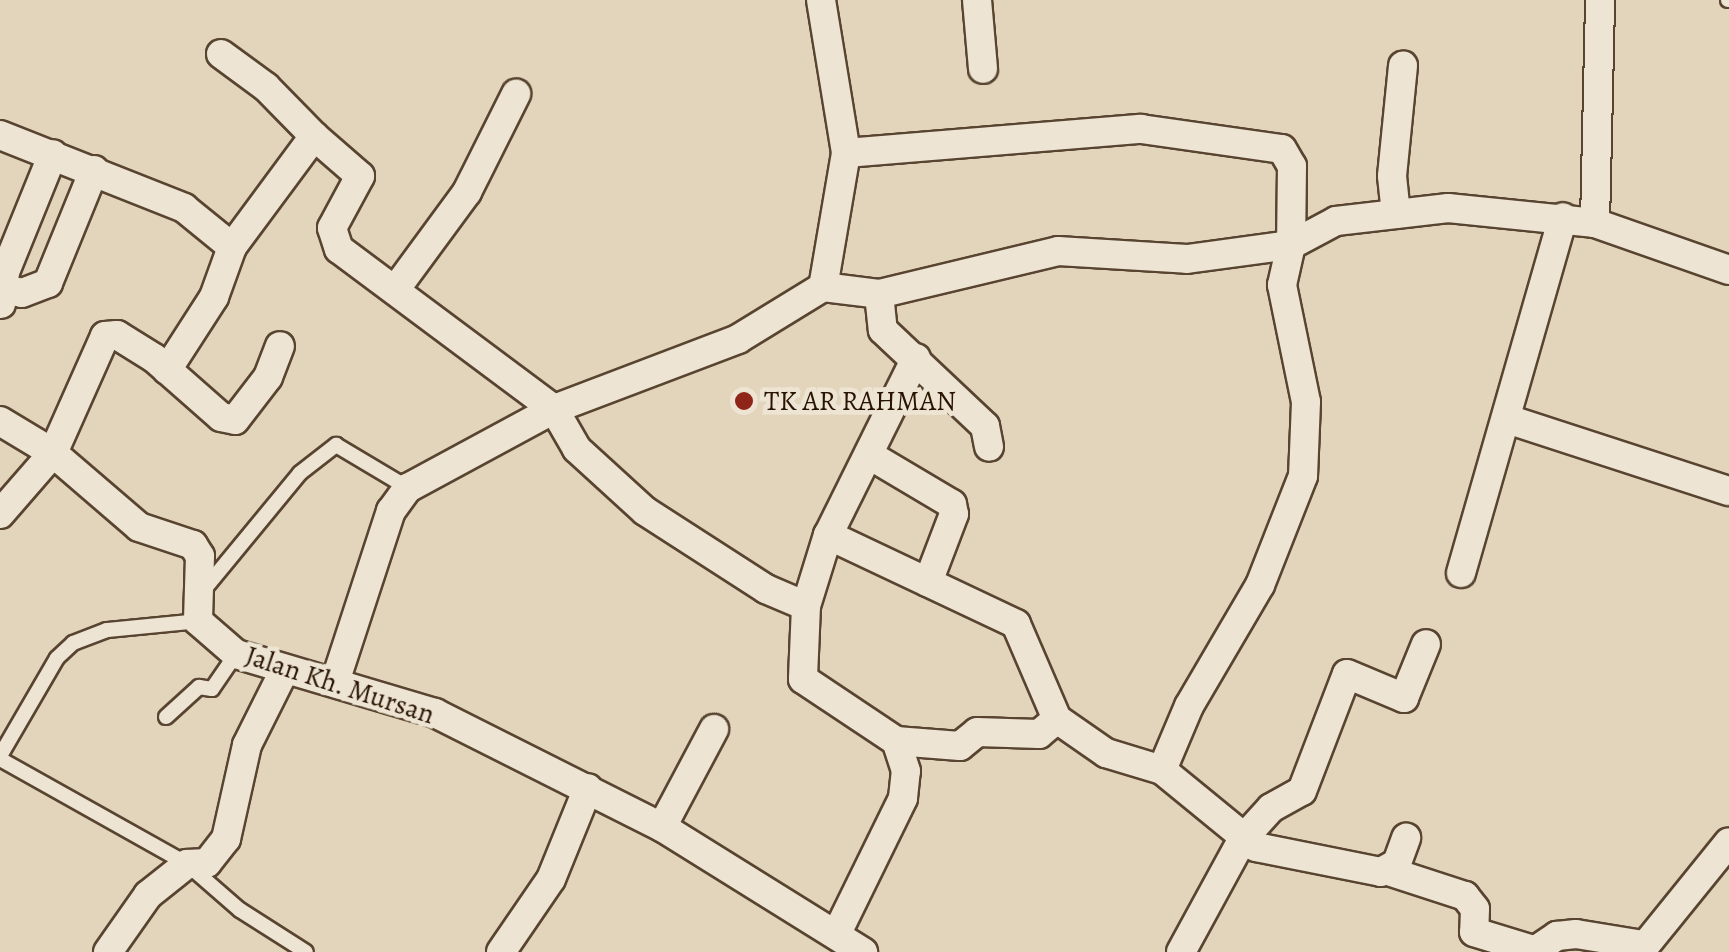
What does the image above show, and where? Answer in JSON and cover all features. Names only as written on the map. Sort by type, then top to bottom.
[{"type":"street","points":[[822,0],[846,153],[823,286]]},
{"type":"street","points":[[977,0],[983,69]]},
{"type":"street","points":[[1595,222],[1600,0]]},
{"type":"street","points":[[221,54],[266,87],[360,176],[332,238],[554,409],[577,450],[644,511],[766,589],[806,606]]},
{"type":"street","points":[[1396,214],[1392,176],[1402,66]]},
{"type":"street","points":[[395,290],[467,192],[516,94]]},
{"type":"street","points":[[846,153],[1140,129],[1264,143],[1282,149],[1292,166],[1291,245],[1282,285],[1306,402],[1304,476],[1260,585],[1189,706],[1162,770]]},
{"type":"street","points":[[0,135],[184,208],[232,247]]},
{"type":"street","points":[[167,370],[214,297],[232,247],[314,136]]},
{"type":"street","points":[[53,154],[5,272],[3,297],[48,283],[94,170]]},
{"type":"street","points":[[336,679],[392,511],[408,488],[554,409],[738,339],[823,286],[879,294],[1058,251],[1188,260],[1291,245],[1336,221],[1448,208],[1595,222],[1729,270]]},
{"type":"street","points":[[1461,572],[1563,217]]},
{"type":"street","points":[[879,294],[882,330],[985,426],[989,447]]},
{"type":"street","points":[[0,514],[53,453],[105,336],[117,335],[167,370],[220,417],[235,420],[268,377],[280,346]]},
{"type":"street","points":[[916,358],[871,456],[828,535],[806,606],[803,678],[896,741],[960,746],[977,732],[1039,734],[1057,719]]},
{"type":"street","points":[[1507,418],[1729,491]]},
{"type":"street","points":[[0,421],[53,453],[138,527],[193,545],[201,568],[196,611]]},
{"type":"street","points":[[871,456],[952,504],[954,514],[928,582]]},
{"type":"street","points":[[828,535],[1016,624],[1057,719],[1106,753],[1162,770],[1242,840],[1356,870],[1385,870],[1466,896],[1475,909],[1474,932],[1534,952],[1557,936],[1576,934],[1641,948],[1729,842]]},
{"type":"street","name":"Jalan Kh. Mursan","points":[[196,611],[236,654],[284,670],[336,679],[434,713],[588,788],[662,827],[863,952]]},
{"type":"street","points":[[1181,952],[1242,840],[1272,808],[1302,792],[1348,674],[1404,698],[1426,644]]},
{"type":"street","points":[[108,952],[148,895],[188,864],[207,863],[226,839],[248,745],[284,670]]},
{"type":"street","points":[[662,827],[714,729]]},
{"type":"street","points":[[836,933],[903,798],[906,771],[896,741]]},
{"type":"street","points":[[501,952],[551,879],[588,788]]},
{"type":"street","points":[[1385,870],[1398,864],[1406,838]]},
{"type":"lane","points":[[306,952],[240,910],[188,864],[0,757],[57,658],[73,642],[107,630],[196,611],[300,473],[336,444],[408,488]]},
{"type":"lane","points":[[166,716],[198,688],[212,689],[236,654]]},
{"type":"place","name":"TK AR RAHMAN","points":[[744,401]]}]
